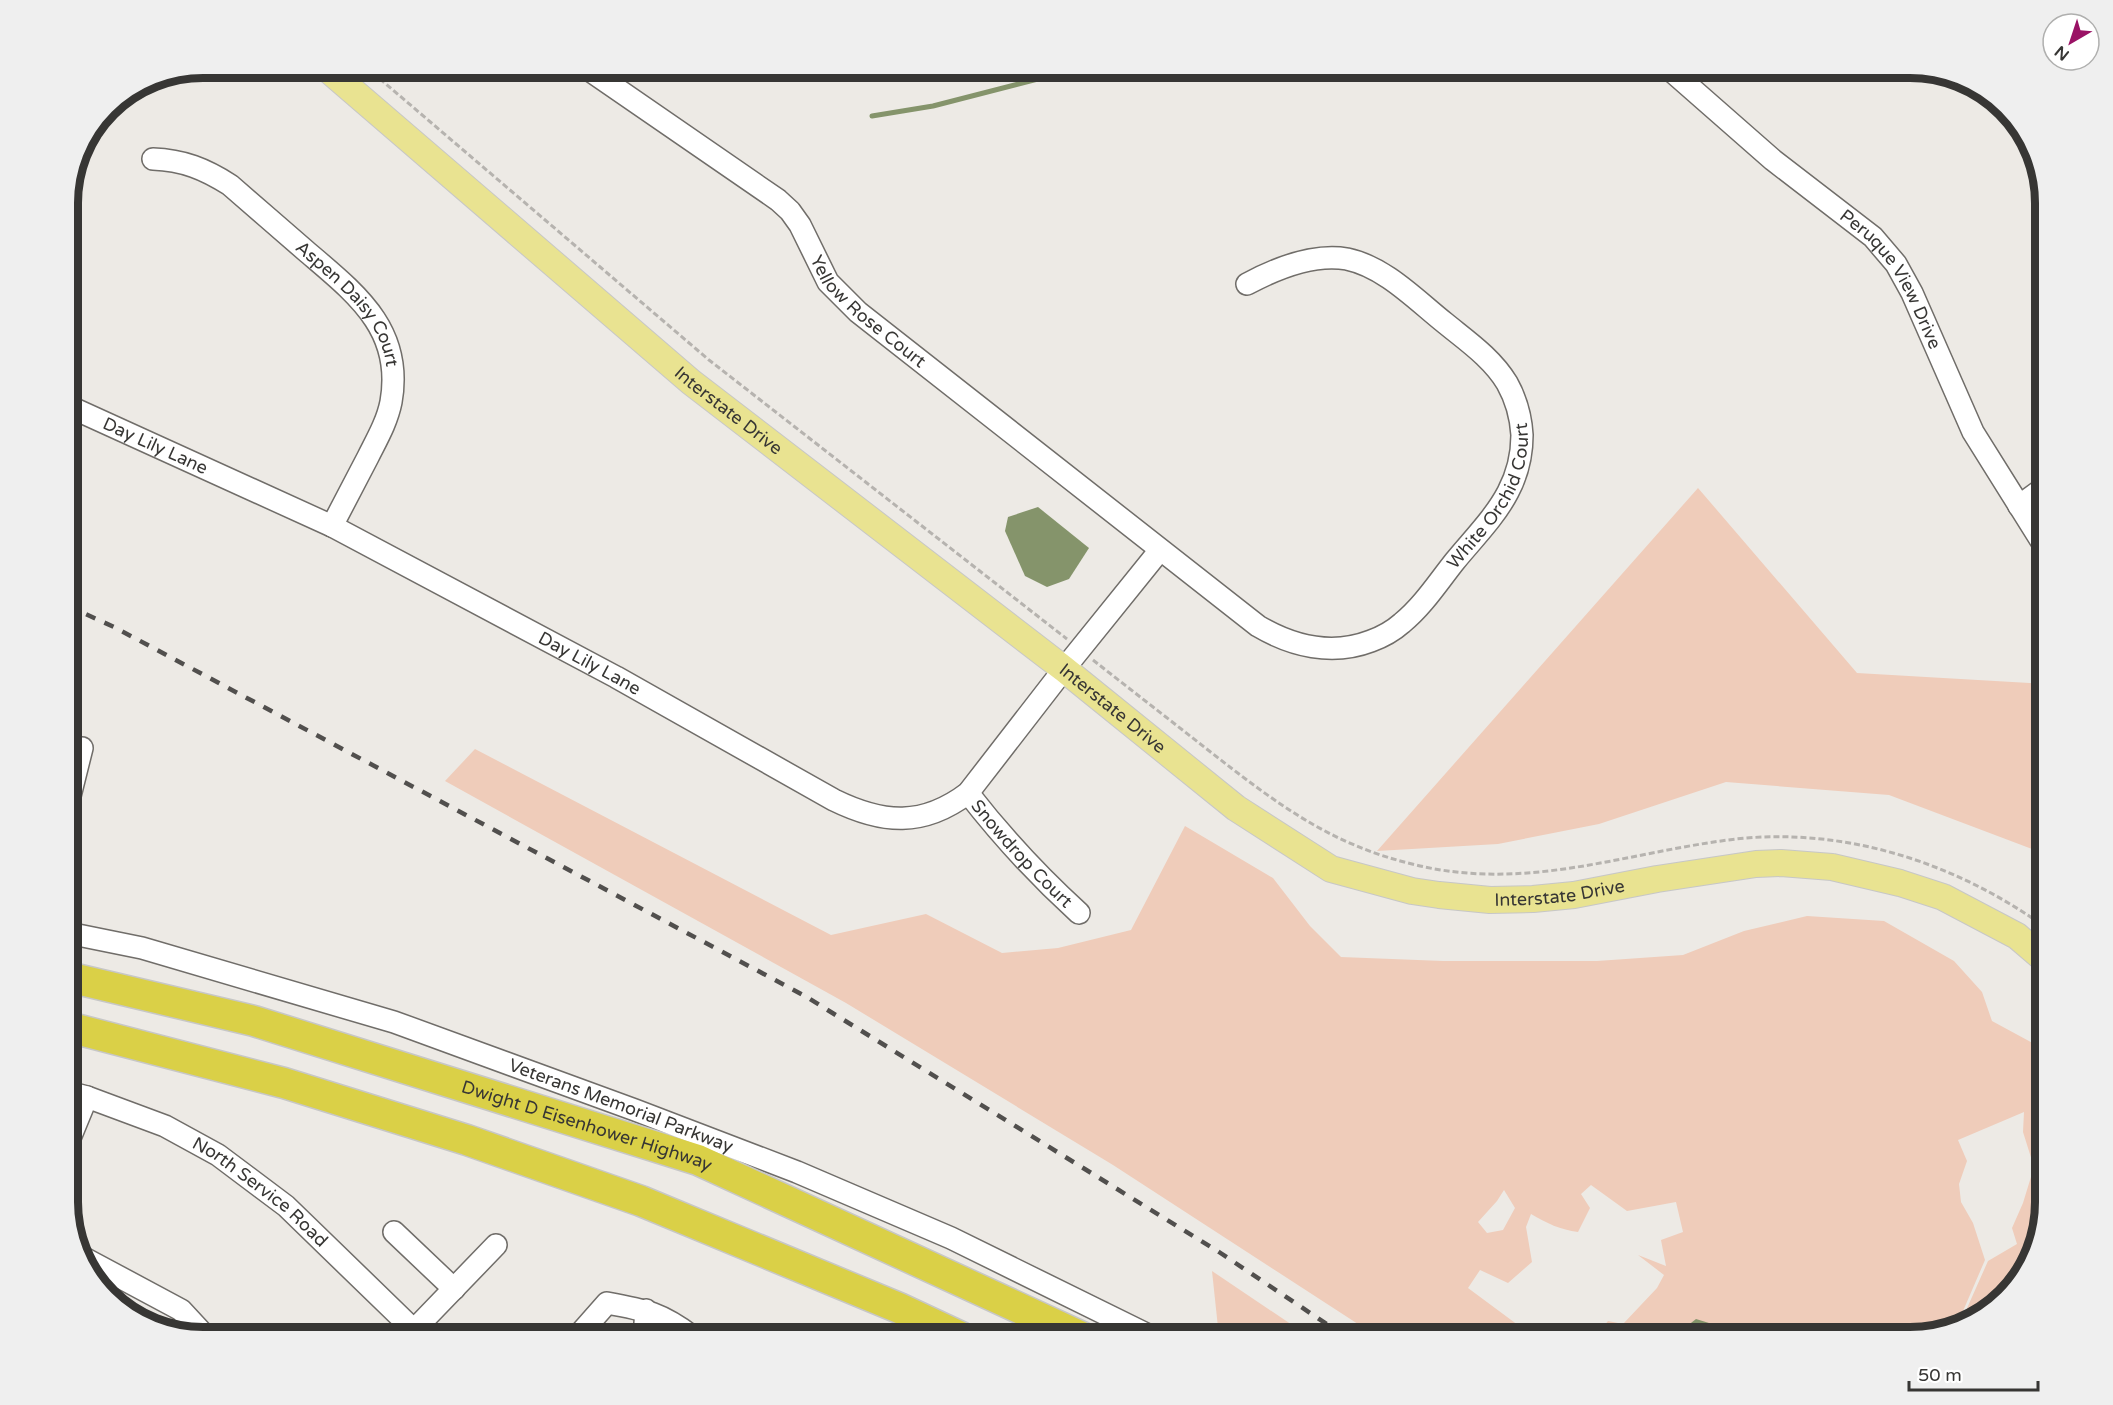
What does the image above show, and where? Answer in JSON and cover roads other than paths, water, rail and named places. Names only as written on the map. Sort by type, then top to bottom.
[{"type":"highway","name":"Dwight D Eisenhower Highway","points":[[78,979],[254,1021],[698,1160],[1058,1327]]},
{"type":"highway","points":[[78,1030],[284,1083],[478,1143],[641,1201],[899,1308],[938,1327]]},
{"type":"main road","name":"Interstate Drive","points":[[337,78],[691,382],[1072,659],[1236,808],[1331,870],[1412,891],[1448,897],[1490,900],[1574,895],[1657,879],[1756,864],[1815,865],[1868,874],[1943,897],[2017,936],[2035,951]]},
{"type":"street","name":"Yellow Rose Court","points":[[600,78],[778,200],[800,225],[828,282],[840,296],[1160,550]]},
{"type":"street","name":"Peruque View Drive","points":[[1679,78],[1773,160],[1873,237],[1896,264],[1912,293],[1973,432],[2035,530]]},
{"type":"street","name":"Aspen Daisy Court","points":[[153,159],[170,159],[190,163],[212,173],[230,185],[345,284],[364,303],[377,321],[392,363],[391,402],[385,424],[332,526]]},
{"type":"street","name":"White Orchid Court","points":[[1160,550],[1258,626],[1277,638],[1316,647],[1353,646],[1389,633],[1410,615],[1493,514],[1507,494],[1515,477],[1520,459],[1522,436],[1519,416],[1507,383],[1483,354],[1385,276],[1365,265],[1347,259],[1329,258],[1296,264],[1261,276],[1247,284]]},
{"type":"street","name":"Day Lily Lane","points":[[78,411],[332,526],[616,677],[858,812],[883,818],[909,819],[932,813],[951,805],[968,793],[1160,550]]},
{"type":"street","points":[[2019,506],[2035,495]]},
{"type":"street","points":[[78,764],[82,748]]},
{"type":"street","name":"Snowdrop Court","points":[[968,793],[1003,838],[1079,914]]},
{"type":"street","name":"Veterans Memorial Parkway","points":[[78,935],[142,948],[394,1022],[635,1110],[797,1172],[951,1238],[1130,1327]]},
{"type":"street","name":"North Service Road","points":[[78,1095],[165,1126],[218,1155],[286,1206],[411,1327]]},
{"type":"street","points":[[394,1232],[454,1289]]},
{"type":"street","points":[[424,1327],[454,1289],[496,1245]]},
{"type":"street","points":[[94,1264],[182,1310],[198,1327]]},
{"type":"street","points":[[587,1327],[608,1303],[646,1310],[679,1327]]},
{"type":"street","points":[[645,1327],[646,1310]]},
{"type":"waterway","points":[[872,116],[933,106],[1042,78]]},
{"type":"railway","points":[[78,611],[114,627],[805,996],[1219,1252],[1331,1327]]}]
